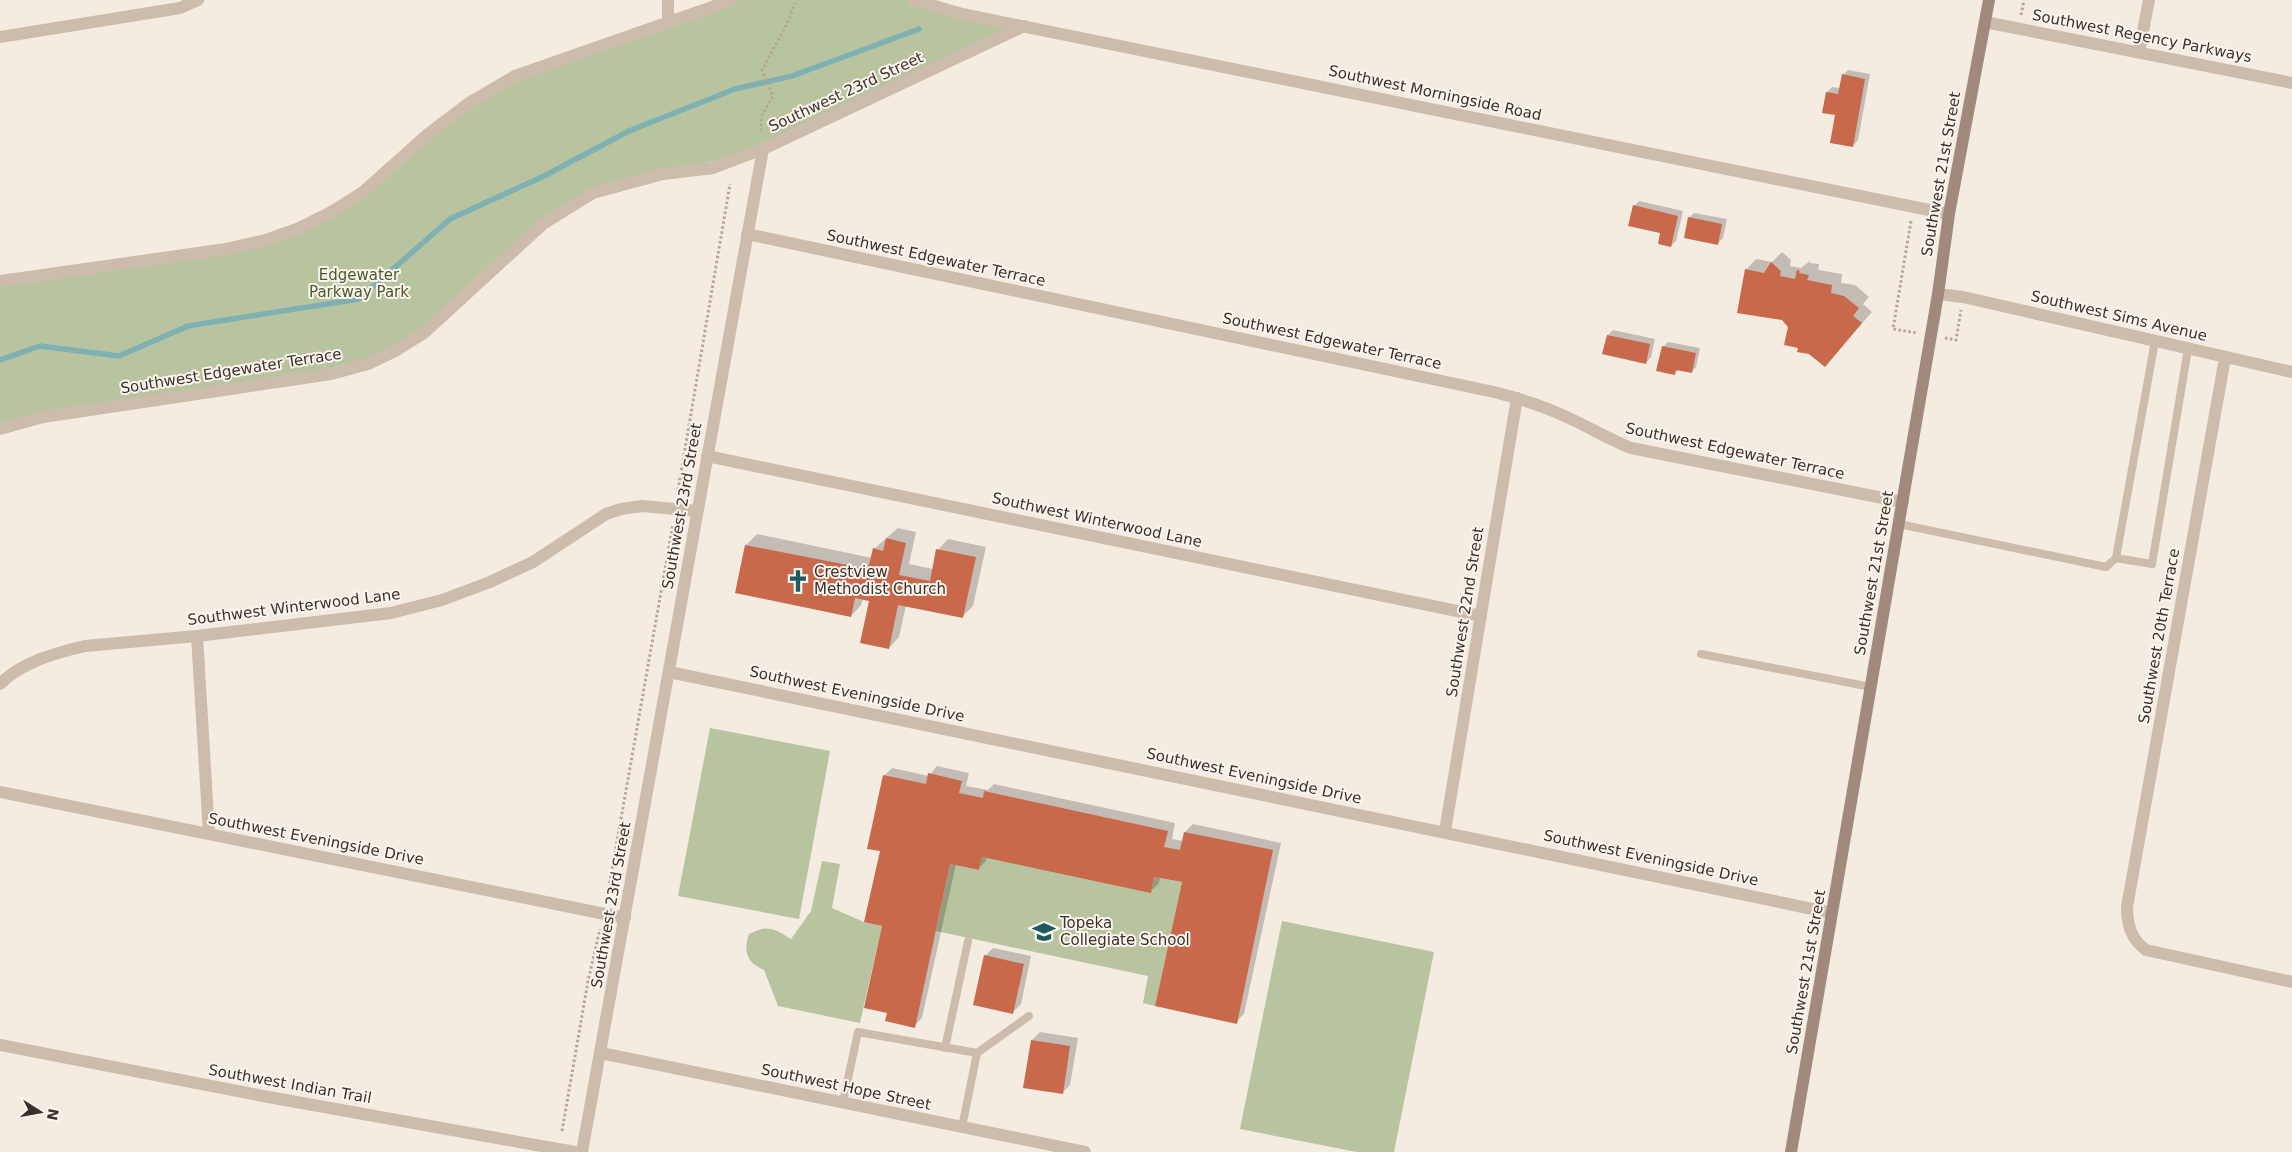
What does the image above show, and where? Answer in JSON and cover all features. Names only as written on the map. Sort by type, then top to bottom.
[{"type":"main road","name":"Southwest 21st Street","points":[[1791,1152],[1903,502],[1938,294],[1949,214],[1989,0]]},
{"type":"street","points":[[0,37],[180,8],[198,0]]},
{"type":"street","points":[[668,0],[668,22]]},
{"type":"street","points":[[0,281],[226,249],[266,240],[331,212],[363,192],[428,134],[470,103],[515,76],[732,0]]},
{"type":"street","name":"Southwest Morningside Road","points":[[914,0],[962,14],[1949,214]]},
{"type":"street","points":[[2139,52],[2149,0]]},
{"type":"street","name":"Southwest Regency Parkways","points":[[1985,22],[2292,83]]},
{"type":"street","name":"Southwest 23rd Street","points":[[582,1152],[763,149],[1024,26]]},
{"type":"street","name":"Southwest Edgewater Terrace","points":[[0,429],[42,417],[331,374],[368,364],[397,350],[424,332],[543,224],[593,193],[663,174],[712,168],[763,149]]},
{"type":"street","name":"Southwest Edgewater Terrace","points":[[747,234],[1517,398],[1536,404],[1630,448],[1903,502]]},
{"type":"street","name":"Southwest Sims Avenue","points":[[1938,294],[1964,297],[2292,372]]},
{"type":"street","name":"Southwest 20th Terrace","points":[[2225,358],[2127,907],[2127,920],[2130,933],[2139,945],[2146,950],[2292,982]]},
{"type":"street","name":"Southwest 22nd Street","points":[[1445,832],[1517,398]]},
{"type":"street","name":"Southwest Winterwood Lane","points":[[707,456],[1481,616]]},
{"type":"street","name":"Southwest Winterwood Lane","points":[[0,684],[29,664],[59,652],[85,646],[197,636],[346,619],[418,607],[490,582],[533,562],[606,514],[621,509],[642,506],[697,511]]},
{"type":"street","points":[[197,636],[209,834]]},
{"type":"street","name":"Southwest Eveningside Drive","points":[[669,672],[1832,913]]},
{"type":"street","name":"Southwest Eveningside Drive","points":[[0,792],[625,918]]},
{"type":"street","name":"Southwest Indian Trail","points":[[0,1045],[575,1152]]},
{"type":"street","name":"Southwest Hope Street","points":[[601,1053],[1085,1152]]},
{"type":"lane","points":[[1899,524],[2106,567],[2116,558],[2155,341]]},
{"type":"lane","points":[[2116,558],[2152,564],[2188,349]]},
{"type":"lane","points":[[1701,654],[1871,687]]},
{"type":"lane","points":[[945,1048],[968,941]]},
{"type":"lane","points":[[962,1127],[977,1053],[1028,1016]]},
{"type":"lane","points":[[843,1102],[858,1032],[977,1053]]},
{"type":"path","points":[[760,131],[761,117],[773,96],[762,70],[786,26],[795,3]]},
{"type":"path","points":[[678,490],[730,184]]},
{"type":"path","points":[[1893,328],[1914,207]]},
{"type":"path","points":[[1956,340],[1964,297]]},
{"type":"path","points":[[607,898],[674,519]]},
{"type":"path","points":[[562,1131],[588,982],[600,929]]},
{"type":"green space","name":"Edgewater Parkway Park","points":[[732,0],[914,0],[1024,26],[763,149],[663,174],[568,207],[438,320],[368,364],[0,429],[0,281],[226,249],[331,212],[428,134],[515,76]]},
{"type":"green space","points":[[710,728],[830,751],[799,919],[678,896]]},
{"type":"green space","points":[[982,857],[1151,892],[1154,877],[1182,882],[1155,1006],[1143,1003],[1148,976],[936,931],[950,864],[979,870]]},
{"type":"green space","points":[[822,861],[840,864],[832,908],[864,922],[882,926],[860,1023],[778,1006],[764,970],[754,964],[748,956],[746,946],[749,934],[761,929],[776,930],[791,939],[811,911]]},
{"type":"green space","points":[[1282,921],[1434,952],[1394,1152],[1357,1152],[1240,1129]]},
{"type":"building","points":[[1842,74],[1865,79],[1853,147],[1830,143],[1835,115],[1822,113],[1826,92],[1838,94]]},
{"type":"building","points":[[1633,205],[1678,216],[1671,247],[1658,244],[1660,233],[1628,226]]},
{"type":"building","points":[[1688,217],[1722,224],[1718,245],[1684,238]]},
{"type":"building","points":[[1771,262],[1781,271],[1780,276],[1795,279],[1797,270],[1800,271],[1799,273],[1809,275],[1807,280],[1832,285],[1831,293],[1844,296],[1859,308],[1853,316],[1862,323],[1825,367],[1809,354],[1797,352],[1798,348],[1784,345],[1788,327],[1782,320],[1737,313],[1745,269],[1764,273]]},
{"type":"building","points":[[1607,335],[1650,344],[1646,364],[1602,354]]},
{"type":"building","points":[[1662,346],[1696,353],[1692,373],[1676,370],[1675,375],[1656,371]]},
{"type":"building","points":[[886,538],[906,543],[899,575],[930,581],[936,549],[976,557],[963,618],[898,605],[889,649],[860,643],[869,601],[855,598],[851,617],[735,593],[745,545],[868,569],[873,548],[883,551]]},
{"type":"building","name":"Topeka Collegiate School","points":[[928,773],[962,781],[959,793],[983,798],[984,791],[1168,831],[1164,847],[1180,850],[1184,832],[1273,850],[1237,1024],[1155,1006],[1182,882],[1154,877],[1151,893],[982,857],[979,870],[950,864],[915,1028],[885,1021],[887,1013],[864,1008],[882,926],[864,922],[880,851],[867,849],[883,775],[926,784]]},
{"type":"building","points":[[984,955],[1024,964],[1013,1014],[973,1005]]},
{"type":"building","points":[[1031,1040],[1070,1046],[1063,1094],[1023,1088]]},
{"type":"waterway","points":[[0,360],[40,346],[119,356],[188,326],[359,299],[450,219],[542,177],[629,131],[735,89],[792,76],[919,29]]},
{"type":"place","name":"Crestview Methodist Church","points":[[798,581]]},
{"type":"place","name":"Topeka Collegiate School","points":[[1044,932]]}]
